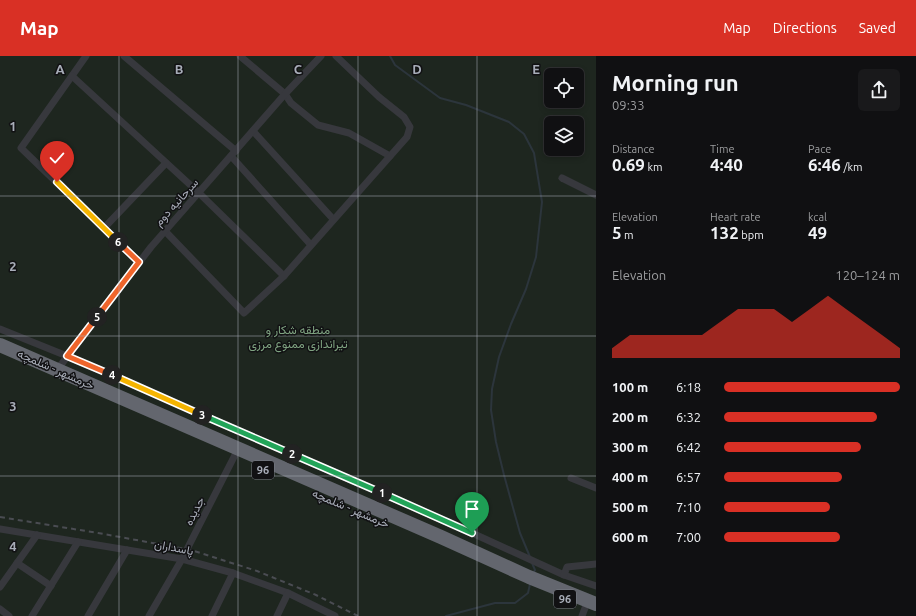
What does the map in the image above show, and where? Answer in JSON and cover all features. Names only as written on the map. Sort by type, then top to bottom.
[{"type":"highway","name":"خرمشهر - شلمچه","points":[[0,345],[235,453]]},
{"type":"highway","name":"خرمشهر - شلمچه","points":[[0,355],[235,453],[531,582],[590,610]]},
{"type":"street","points":[[86,56],[21,148],[139,262]]},
{"type":"street","points":[[124,56],[233,154],[310,244]]},
{"type":"street","points":[[240,56],[285,94],[291,103],[318,125],[349,133],[390,156]]},
{"type":"street","name":"سرحانیه دوم","points":[[57,370],[139,262],[165,231],[285,94],[321,56]]},
{"type":"street","points":[[165,231],[244,313],[284,276],[310,244],[390,156],[406,137],[410,127],[404,117],[336,56]]},
{"type":"street","points":[[72,76],[199,193],[284,276]]},
{"type":"street","points":[[253,131],[333,219]]},
{"type":"street","points":[[104,228],[166,163]]},
{"type":"street","points":[[562,178],[596,195]]},
{"type":"street","name":"96","points":[[0,329],[67,356],[472,533],[564,575],[596,586]]},
{"type":"street","name":"جدیده","points":[[149,616],[182,559],[235,453]]},
{"type":"street","points":[[571,478],[596,488]]},
{"type":"street","name":"پاسداران","points":[[0,529],[182,559],[233,573],[288,593],[336,616]]},
{"type":"street","points":[[0,587],[37,535]]},
{"type":"street","points":[[32,616],[78,542]]},
{"type":"street","points":[[88,616],[127,550]]},
{"type":"street","points":[[17,563],[51,586]]},
{"type":"street","points":[[564,575],[567,567],[596,564]]},
{"type":"street","points":[[212,616],[233,573]]},
{"type":"street","points":[[277,616],[288,593]]},
{"type":"street","points":[[0,609],[9,616]]},
{"type":"green space","name":"منطقه شکار و تیراندازی ممنوع مرزی","points":[[0,56],[596,56],[596,616],[0,616]]},
{"type":"waterway","points":[[390,56],[395,65],[440,98],[466,105],[509,122],[524,134],[534,153],[542,202],[536,257],[526,289],[499,357],[492,389],[491,410],[496,442],[504,475],[520,533],[530,557]]},
{"type":"waterway","points":[[532,563],[535,570],[533,574]]},
{"type":"waterway","points":[[446,616],[495,603],[515,603],[528,593],[530,584]]},
{"type":"railway","points":[[0,517],[191,550],[257,571],[316,595],[358,616]]},
{"type":"route","points":[[57,182],[139,262],[67,356],[472,533]]}]
